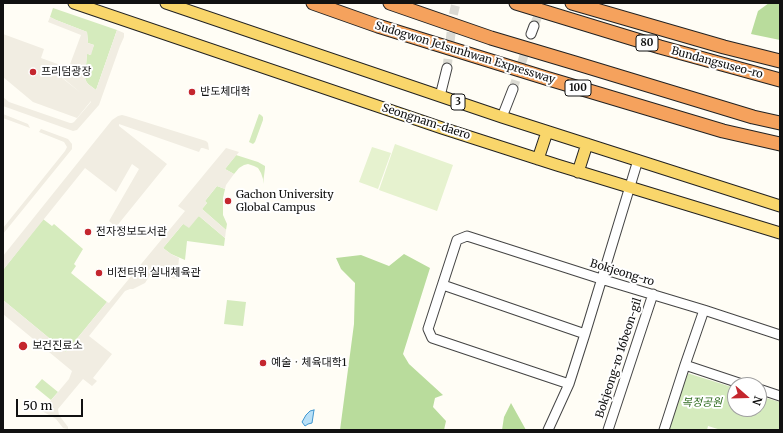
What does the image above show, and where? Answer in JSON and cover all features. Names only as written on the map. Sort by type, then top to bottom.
[{"type":"highway","name":"Sudogwon Je1sunhwan Expressway","points":[[313,3],[386,29],[549,80],[724,131],[780,144]]},
{"type":"highway","name":"Sudogwon Je1sunhwan Expressway","points":[[390,3],[491,38],[753,117],[780,123]]},
{"type":"highway","name":"Bundangsuseo-ro","points":[[516,3],[660,47],[780,80]]},
{"type":"highway","name":"Bundangsuseo-ro","points":[[572,3],[724,47],[780,61]]},
{"type":"main road","name":"Seongnam-daero","points":[[74,3],[538,159],[780,233]]},
{"type":"main road","name":"3","points":[[166,3],[547,132],[780,206]]},
{"type":"main road","points":[[538,159],[547,132]]},
{"type":"main road","points":[[578,172],[587,144]]},
{"type":"street","points":[[440,96],[447,68]]},
{"type":"street","points":[[502,117],[513,89]]},
{"type":"street","points":[[548,430],[569,384],[638,160]]},
{"type":"street","name":"Bokjeong-ro","points":[[443,286],[457,240],[467,236],[780,334]]},
{"type":"street","points":[[569,384],[432,338],[428,329],[443,286],[585,334]]},
{"type":"street","name":"Bokjeong-ro 16beon-gil","points":[[608,430],[653,294]]},
{"type":"street","points":[[664,430],[684,366],[704,310]]},
{"type":"street","points":[[684,366],[727,379]]},
{"type":"street","points":[[767,392],[780,396]]},
{"type":"green space","points":[[769,3],[780,3],[780,40],[751,34],[758,11]]},
{"type":"green space","points":[[53,8],[117,30],[96,90],[88,84],[85,78],[87,53],[90,55],[94,45],[88,43],[87,32],[50,17]]},
{"type":"green space","points":[[259,114],[263,117],[263,120],[253,144],[249,142]]},
{"type":"green space","points":[[395,144],[453,165],[437,211],[379,190]]},
{"type":"green space","points":[[372,147],[391,153],[378,189],[359,182]]},
{"type":"green space","points":[[236,155],[258,162],[265,166],[263,184],[261,173],[258,168],[254,166],[248,164],[244,165],[234,174],[225,169]]},
{"type":"green space","points":[[217,186],[225,189],[223,198],[223,215],[227,224],[226,230],[202,209],[207,203],[205,201]]},
{"type":"green space","points":[[199,216],[225,238],[224,246],[187,241],[185,260],[171,254],[163,248],[183,224]]},
{"type":"green space","points":[[43,219],[52,226],[54,224],[83,249],[74,264],[76,266],[71,273],[107,302],[66,352],[3,300],[3,270]]},
{"type":"green space","points":[[404,254],[430,268],[403,354],[409,364],[443,395],[435,398],[433,407],[446,421],[444,430],[340,430],[354,324],[355,283],[341,269],[336,258],[361,255],[389,266]]},
{"type":"green space","points":[[227,300],[246,302],[243,326],[224,324]]},
{"type":"green space","name":"복정공원","points":[[687,373],[727,386],[727,417],[767,417],[767,398],[780,402],[780,430],[721,430],[708,426],[707,430],[667,430]]},
{"type":"green space","points":[[42,379],[58,392],[51,400],[35,387]]},
{"type":"green space","points":[[511,403],[526,430],[502,430],[504,417]]},
{"type":"shaded area","points":[[50,17],[87,32],[88,43],[94,45],[91,55],[87,54],[85,78],[88,84],[96,90],[117,30],[124,33],[124,37],[99,105],[77,130],[73,131],[3,106],[3,97],[9,102],[72,123],[74,122],[91,102],[77,118],[33,102],[3,77],[3,34],[44,49],[41,58],[66,67],[62,78],[81,93],[63,78],[67,67],[69,67],[81,35],[48,22]]},
{"type":"shaded area","points":[[3,114],[28,124],[30,128],[3,118]]},
{"type":"shaded area","points":[[122,115],[206,141],[208,143],[209,150],[201,148],[199,152],[119,124],[119,126],[167,164],[116,227],[109,221],[139,169],[132,164],[116,192],[85,168],[3,270],[3,256],[112,120]]},
{"type":"shaded area","points":[[41,129],[68,139],[72,144],[72,149],[3,234],[3,228],[67,147],[64,142],[39,132]]},
{"type":"shaded area","points":[[226,148],[239,152],[225,169],[234,174],[226,185],[225,189],[217,186],[205,201],[207,203],[202,209],[226,230],[225,238],[199,216],[189,228],[183,224],[163,248],[179,258],[177,279],[166,277],[158,269],[154,269],[145,283],[125,291],[89,336],[112,354],[93,378],[97,381],[92,386],[83,379],[58,409],[59,415],[68,429],[63,428],[56,419],[42,411],[69,379],[72,371],[3,314],[3,300],[66,352],[107,302],[109,303],[185,211],[178,206]]},
{"type":"water","points":[[314,410],[312,423],[305,426],[302,422],[310,411]]},
{"type":"tunnel","points":[[447,68],[456,3]]},
{"type":"tunnel","points":[[534,26],[543,3]]},
{"type":"tunnel","points":[[513,89],[531,34]]},
{"type":"place","name":"프리덤광장","points":[[33,72]]},
{"type":"place","name":"반도체대학","points":[[192,92]]},
{"type":"place","name":"Gachon University Global Campus","points":[[228,201]]},
{"type":"place","name":"전자정보도서관","points":[[88,232]]},
{"type":"place","name":"비전타워 실내체육관","points":[[99,273]]},
{"type":"place","name":"보건진료소","points":[[23,346]]},
{"type":"place","name":"예술ㆍ체육대학1","points":[[263,363]]}]
